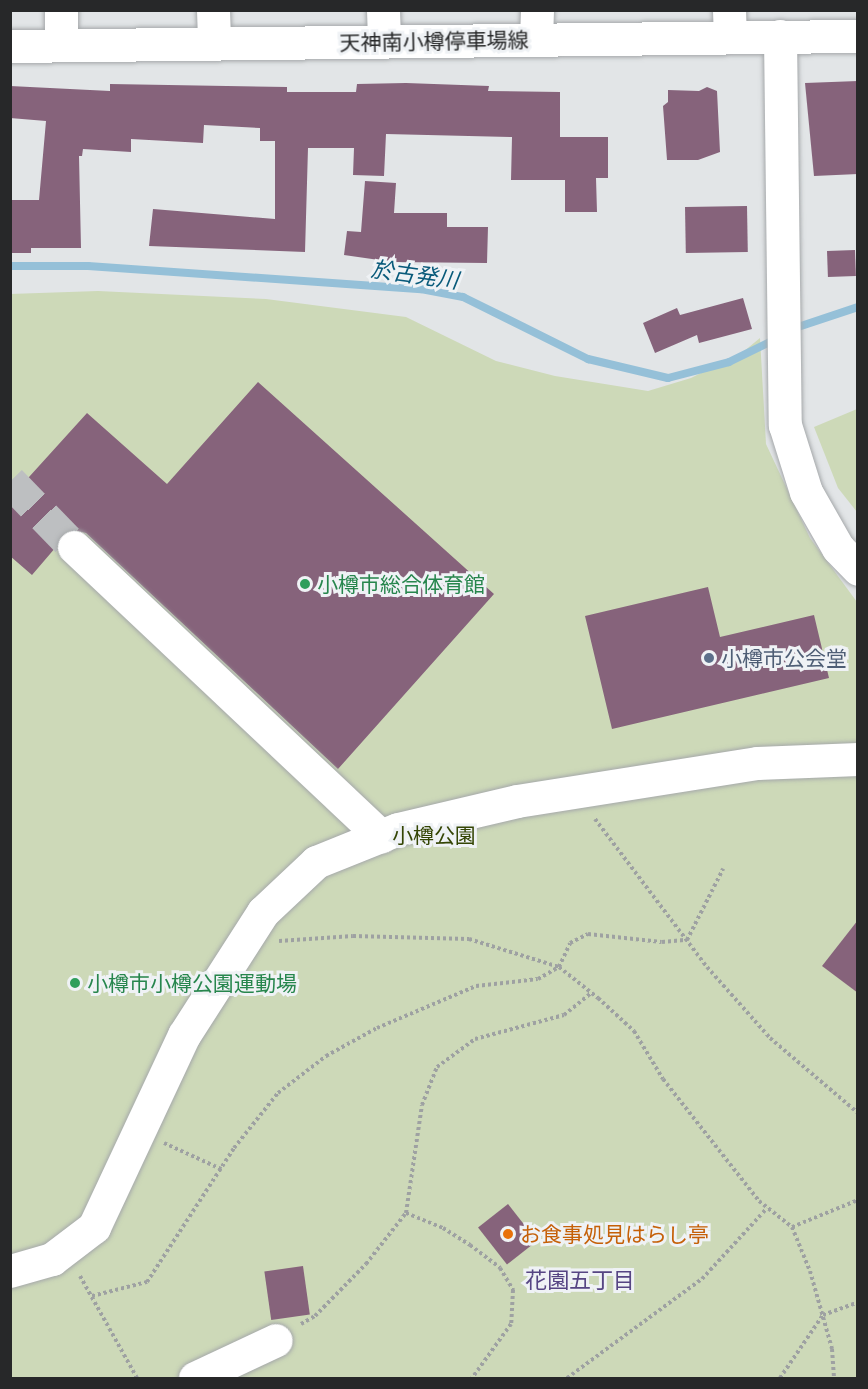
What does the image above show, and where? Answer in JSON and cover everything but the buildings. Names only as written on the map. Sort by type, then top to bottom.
[{"type":"street","points":[[61,10],[61,45]]},
{"type":"street","points":[[213,10],[214,44]]},
{"type":"street","name":"天神南小樽停車場線","points":[[10,46],[214,44],[384,26],[730,24],[780,36],[858,36]]},
{"type":"street","points":[[780,36],[785,425],[806,492],[838,548],[858,569]]},
{"type":"street","points":[[74,547],[381,836]]},
{"type":"street","points":[[10,1271],[52,1259],[94,1227],[184,1035],[263,912],[316,862],[381,836],[506,804],[757,762],[858,759]]},
{"type":"street","points":[[195,1378],[276,1340]]},
{"type":"path","points":[[575,792],[687,940],[770,1038],[858,1113]]},
{"type":"path","points":[[687,940],[723,869]]},
{"type":"path","points":[[92,1296],[147,1282],[221,1169],[279,1093],[326,1056],[443,998],[476,986],[538,979],[559,967],[570,943],[588,934],[662,942],[687,940]]},
{"type":"path","points":[[243,944],[353,936],[470,939],[559,967],[634,1031],[663,1078],[767,1208],[792,1227],[810,1271],[823,1315],[832,1349],[834,1378]]},
{"type":"path","points":[[276,1340],[315,1316],[366,1263],[406,1213],[422,1105],[437,1067],[475,1039],[564,1015],[591,993]]},
{"type":"path","points":[[139,1131],[221,1169]]},
{"type":"path","points":[[792,1227],[858,1200]]},
{"type":"path","points":[[567,1378],[702,1279],[767,1208]]},
{"type":"path","points":[[406,1213],[443,1228],[470,1245],[500,1268],[513,1290],[512,1324],[472,1378]]},
{"type":"path","points":[[65,1249],[137,1378]]},
{"type":"path","points":[[780,1378],[823,1315],[858,1302]]},
{"type":"green space","name":"小樽公園","points":[[98,291],[266,299],[406,317],[496,361],[555,376],[648,391],[691,378],[743,352],[760,338],[766,444],[810,538],[857,602],[857,1378],[11,1378],[10,294]]},
{"type":"green space","points":[[857,409],[857,512],[838,488],[814,427]]},
{"type":"waterway","name":"於古発川","points":[[10,266],[88,266],[421,289],[463,297],[588,359],[668,378],[729,362],[776,339]]},
{"type":"waterway","name":"於古発川","points":[[792,329],[858,307]]},
{"type":"tunnel","points":[[10,481],[74,547]]},
{"type":"place","name":"小樽市総合体育館","points":[[305,584]]},
{"type":"place","name":"小樽市公会堂","points":[[709,658]]},
{"type":"place","name":"小樽市小樽公園運動場","points":[[75,983]]},
{"type":"place","name":"お食事処見はらし亭","points":[[508,1234]]},
{"type":"district","name":"花園五丁目","points":[[580,1280]]}]
